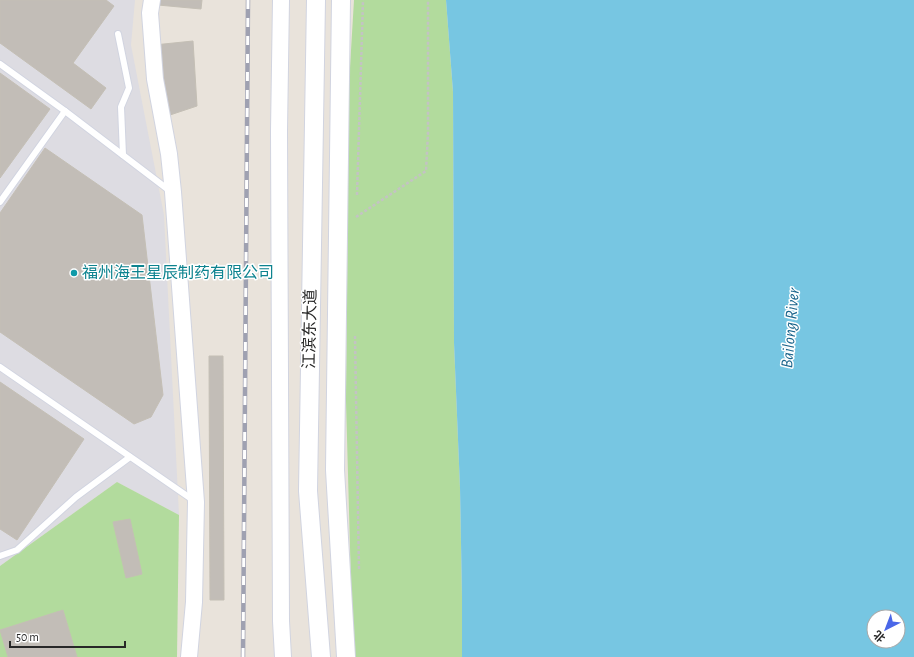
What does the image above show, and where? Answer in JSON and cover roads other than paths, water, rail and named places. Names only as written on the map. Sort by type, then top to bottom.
[{"type":"main road","name":"江滨东大道","points":[[316,0],[308,491],[321,657]]},
{"type":"main road","points":[[341,0],[335,470],[346,657]]},
{"type":"street","points":[[152,0],[150,12],[155,79],[169,154],[173,192],[196,502],[194,602],[189,657]]},
{"type":"street","points":[[281,0],[279,131],[281,621],[283,657]]},
{"type":"lane","points":[[118,34],[129,88],[121,107],[122,155]]},
{"type":"lane","points":[[0,64],[173,192]]},
{"type":"lane","points":[[0,202],[65,111]]},
{"type":"lane","points":[[0,367],[196,502]]},
{"type":"lane","points":[[0,556],[17,550],[76,497],[130,457]]},
{"type":"water","name":"Bailong River","points":[[446,0],[914,0],[914,657],[462,657],[460,488],[454,343],[453,92]]},
{"type":"railway","points":[[243,657],[248,0]]},
{"type":"place","name":"福州海王星辰制药有限公司","points":[[74,273]]}]
